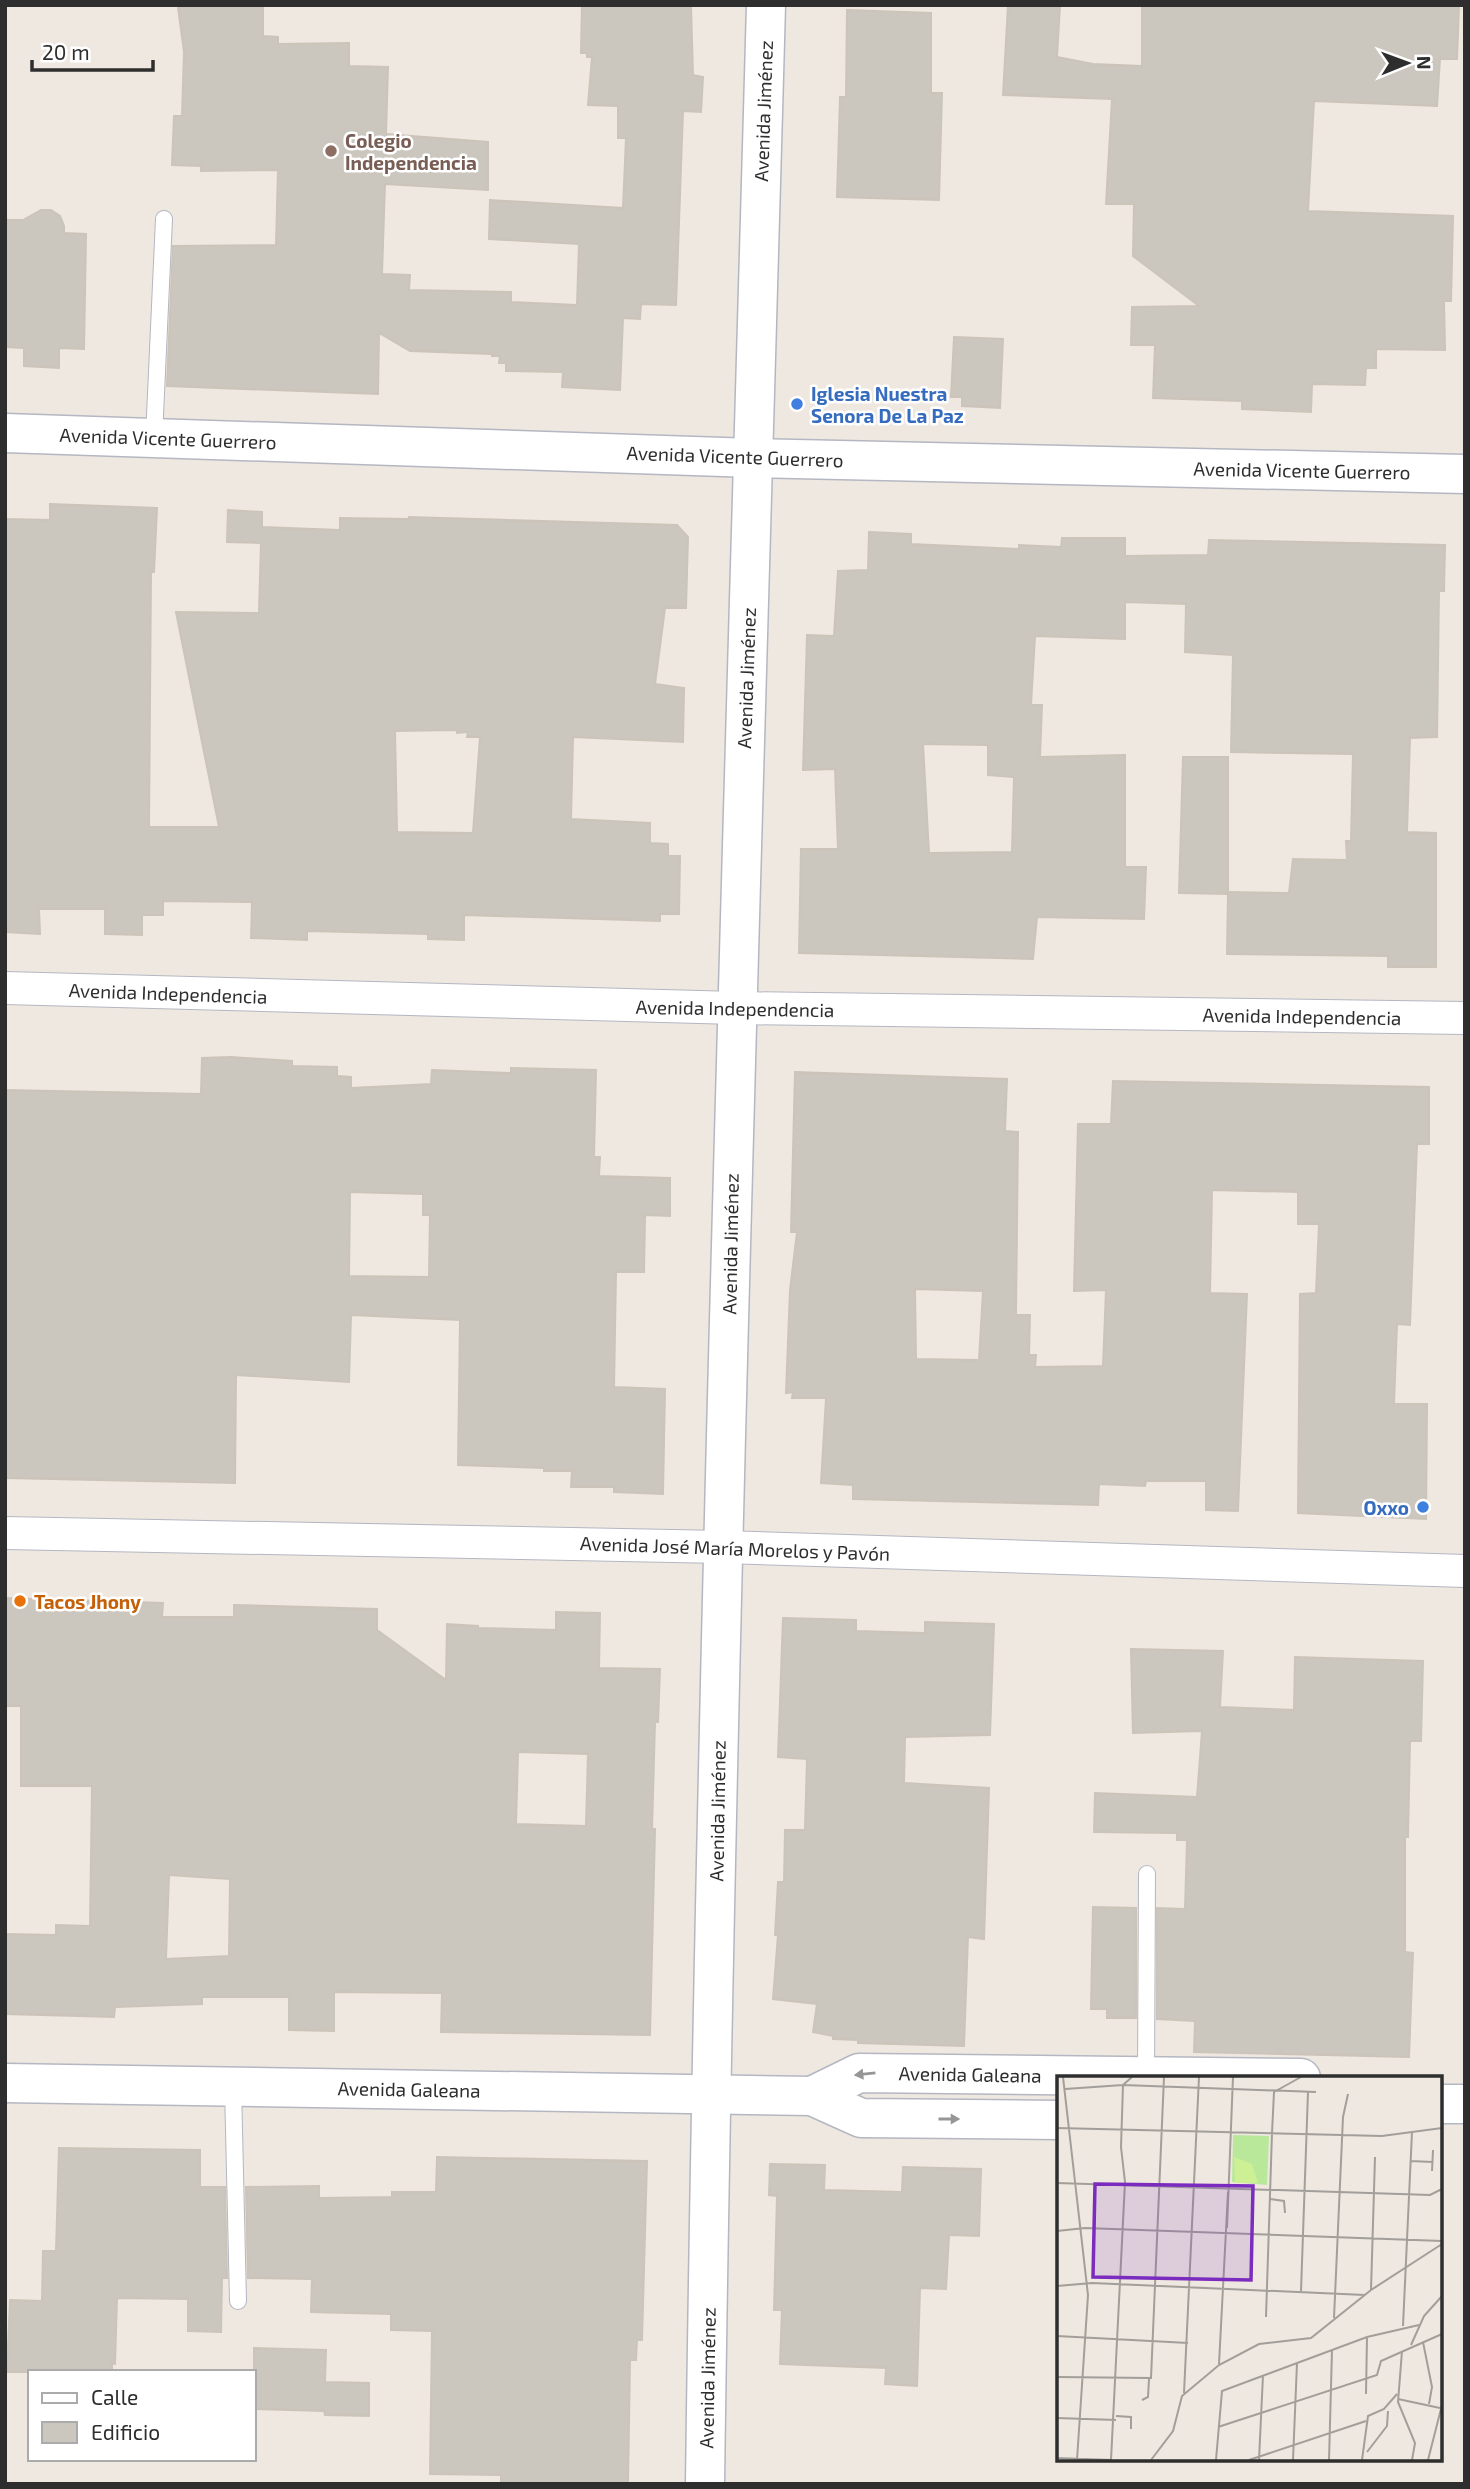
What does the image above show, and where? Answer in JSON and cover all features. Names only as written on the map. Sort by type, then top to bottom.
[{"type":"street","name":"Avenida Jiménez","points":[[705,2484],[710,2094],[736,1009],[766,5]]},
{"type":"street","name":"Avenida Vicente Guerrero","points":[[5,433],[753,458],[1465,474]]},
{"type":"street","name":"Avenida Independencia","points":[[5,988],[736,1009],[1465,1018]]},
{"type":"street","name":"Avenida José María Morelos y Pavón","points":[[5,1533],[723,1547],[1465,1571]]},
{"type":"street","name":"Avenida Galeana","points":[[812,2096],[859,2073],[1146,2076]]},
{"type":"street","name":"Avenida Galeana","points":[[5,2083],[812,2096],[861,2118],[1057,2120]]},
{"type":"street","points":[[1442,2104],[1465,2104]]},
{"type":"lane","points":[[154,437],[163,219]]},
{"type":"lane","points":[[1146,2076],[1147,1874]]},
{"type":"lane","points":[[233,2087],[238,2301]]},
{"type":"building","points":[[263,5],[263,36],[278,37],[278,44],[349,43],[349,66],[388,67],[386,134],[488,142],[488,190],[385,184],[382,274],[410,275],[409,290],[511,292],[511,302],[577,305],[579,244],[489,239],[490,200],[623,208],[626,138],[618,138],[618,106],[588,105],[592,57],[581,53],[582,5],[691,5],[693,75],[703,77],[701,112],[683,111],[676,305],[641,304],[640,319],[623,318],[620,390],[562,387],[563,372],[506,371],[506,363],[499,363],[500,356],[492,354],[410,351],[379,333],[378,394],[167,386],[173,246],[276,245],[278,170],[201,171],[201,166],[172,165],[174,116],[182,116],[184,52],[178,7]]},
{"type":"building","points":[[1008,5],[1060,5],[1057,57],[1093,64],[1142,66],[1142,5],[1459,5],[1457,59],[1440,59],[1437,106],[1314,101],[1308,211],[1453,216],[1451,301],[1444,301],[1445,350],[1376,349],[1376,368],[1366,368],[1365,385],[1312,384],[1311,412],[1242,409],[1242,401],[1153,398],[1155,345],[1131,345],[1132,307],[1199,306],[1133,256],[1134,204],[1106,204],[1112,99],[1003,95]]},
{"type":"building","points":[[847,10],[931,13],[931,93],[942,93],[939,200],[837,197],[840,97],[846,97]]},
{"type":"building","points":[[41,210],[51,210],[60,216],[64,233],[86,234],[84,349],[59,348],[59,368],[24,366],[24,348],[5,347],[5,220],[23,220]]},
{"type":"building","points":[[954,337],[1003,339],[1000,408],[962,406],[962,397],[951,397]]},
{"type":"building","points":[[50,504],[157,508],[154,572],[151,572],[149,827],[219,827],[176,612],[259,613],[261,543],[227,542],[228,510],[262,512],[262,527],[340,530],[340,518],[409,517],[677,525],[688,537],[686,608],[665,608],[655,684],[684,688],[683,742],[573,737],[571,819],[650,823],[650,843],[668,844],[668,856],[680,856],[679,914],[660,914],[660,921],[464,915],[464,940],[428,939],[428,934],[307,931],[307,940],[251,938],[252,902],[163,901],[163,915],[142,915],[142,935],[105,934],[105,909],[39,909],[40,934],[5,932],[5,519],[50,520]],"holes":[[[457,730],[457,733],[468,732],[467,737],[480,737],[473,833],[397,832],[395,731]]]},
{"type":"building","points":[[869,532],[911,534],[911,544],[1019,549],[1019,545],[1061,547],[1062,538],[1125,538],[1125,556],[1208,555],[1209,540],[1445,545],[1444,591],[1439,591],[1437,737],[1410,738],[1407,832],[1436,833],[1436,967],[1388,967],[1388,956],[1227,954],[1228,892],[1289,893],[1293,859],[1347,860],[1346,841],[1351,841],[1353,754],[1231,752],[1233,655],[1185,652],[1186,604],[1125,602],[1125,639],[1035,636],[1031,705],[1042,705],[1040,757],[1125,755],[1125,867],[1146,867],[1144,919],[1037,917],[1033,959],[799,953],[801,849],[838,849],[835,769],[803,770],[807,635],[834,636],[838,571],[868,570]],"holes":[[[923,744],[988,745],[988,775],[1014,777],[1012,852],[929,853]]]},
{"type":"building","points":[[1183,757],[1228,757],[1228,894],[1179,893]]},
{"type":"building","points":[[202,1058],[292,1061],[292,1066],[337,1067],[337,1076],[351,1077],[351,1088],[431,1084],[432,1070],[511,1073],[511,1068],[596,1070],[594,1157],[600,1157],[599,1176],[670,1178],[670,1216],[645,1215],[644,1272],[616,1272],[614,1387],[665,1389],[663,1494],[614,1492],[614,1487],[571,1487],[572,1471],[458,1465],[460,1320],[351,1315],[349,1382],[236,1375],[235,1483],[5,1478],[5,1090],[201,1094]],"holes":[[[350,1192],[423,1194],[423,1215],[430,1215],[429,1277],[349,1276]]]},
{"type":"building","points":[[795,1072],[1007,1079],[1005,1131],[1018,1132],[1016,1315],[1030,1315],[1029,1355],[1036,1355],[1035,1367],[1103,1366],[1106,1290],[1074,1291],[1078,1124],[1111,1124],[1113,1081],[1429,1087],[1429,1144],[1417,1144],[1410,1325],[1397,1324],[1394,1404],[1427,1404],[1426,1519],[1298,1513],[1300,1294],[1316,1293],[1319,1224],[1298,1224],[1298,1192],[1212,1190],[1210,1293],[1247,1294],[1238,1511],[1206,1510],[1206,1481],[1146,1481],[1145,1486],[1099,1484],[1098,1505],[853,1499],[853,1485],[821,1483],[826,1398],[792,1398],[793,1392],[786,1393],[790,1290],[797,1232],[791,1232]],"holes":[[[915,1289],[983,1291],[979,1360],[916,1359]]]},
{"type":"building","points":[[5,1598],[163,1603],[162,1617],[234,1617],[234,1605],[377,1609],[377,1630],[446,1680],[447,1624],[478,1628],[556,1630],[556,1612],[600,1613],[599,1668],[660,1669],[658,1722],[655,1722],[652,1829],[655,1829],[650,2035],[441,2032],[442,1993],[334,1992],[334,2031],[289,2030],[289,1997],[202,1997],[202,2004],[115,2007],[114,2017],[5,2014],[5,1934],[56,1935],[56,1925],[90,1926],[92,1786],[21,1786],[21,1706],[5,1706]],"holes":[[[518,1752],[588,1754],[586,1826],[516,1824]],[[169,1875],[230,1879],[229,1956],[166,1959]]]},
{"type":"building","points":[[783,1618],[856,1620],[856,1631],[925,1633],[925,1622],[994,1624],[990,1735],[905,1737],[904,1783],[989,1788],[984,1939],[968,1937],[964,2046],[858,2043],[858,2040],[833,2039],[833,2036],[813,2032],[817,2004],[773,1999],[778,1935],[775,1935],[778,1882],[784,1882],[785,1830],[805,1830],[807,1759],[778,1757]]},
{"type":"building","points":[[1131,1649],[1223,1651],[1220,1707],[1294,1710],[1295,1657],[1423,1661],[1421,1741],[1410,1741],[1408,1837],[1405,1837],[1405,1952],[1413,1953],[1409,2057],[1194,2052],[1195,2021],[1157,2019],[1157,1908],[1185,1909],[1187,1840],[1177,1840],[1177,1833],[1094,1832],[1095,1793],[1197,1797],[1202,1731],[1133,1733]]},
{"type":"building","points":[[1093,1907],[1136,1908],[1136,2018],[1107,2018],[1107,2009],[1091,2009]]},
{"type":"building","points":[[59,2148],[200,2150],[200,2187],[225,2187],[227,2278],[222,2278],[221,2332],[188,2331],[188,2299],[117,2298],[115,2364],[112,2363],[112,2370],[7,2372],[10,2300],[42,2301],[43,2251],[56,2251]]},
{"type":"building","points":[[437,2157],[647,2161],[642,2340],[637,2340],[636,2360],[630,2360],[628,2484],[501,2484],[501,2475],[430,2474],[432,2331],[391,2330],[391,2314],[311,2312],[312,2279],[248,2278],[246,2187],[319,2186],[319,2198],[392,2197],[392,2192],[436,2192]]},
{"type":"building","points":[[770,2164],[825,2165],[824,2190],[902,2192],[903,2167],[981,2169],[979,2236],[949,2235],[946,2289],[920,2288],[917,2386],[885,2384],[886,2368],[780,2364],[782,2310],[774,2310],[777,2196],[769,2195]]},
{"type":"building","points":[[254,2348],[326,2350],[325,2382],[369,2383],[369,2416],[325,2415],[324,2411],[256,2409]]},
{"type":"place","name":"Colegio Independencia","points":[[331,151]]},
{"type":"place","name":"Iglesia Nuestra Senora De La Paz","points":[[797,404]]},
{"type":"place","name":"Oxxo","points":[[1423,1507]]},
{"type":"place","name":"Tacos Jhony","points":[[20,1601]]}]
